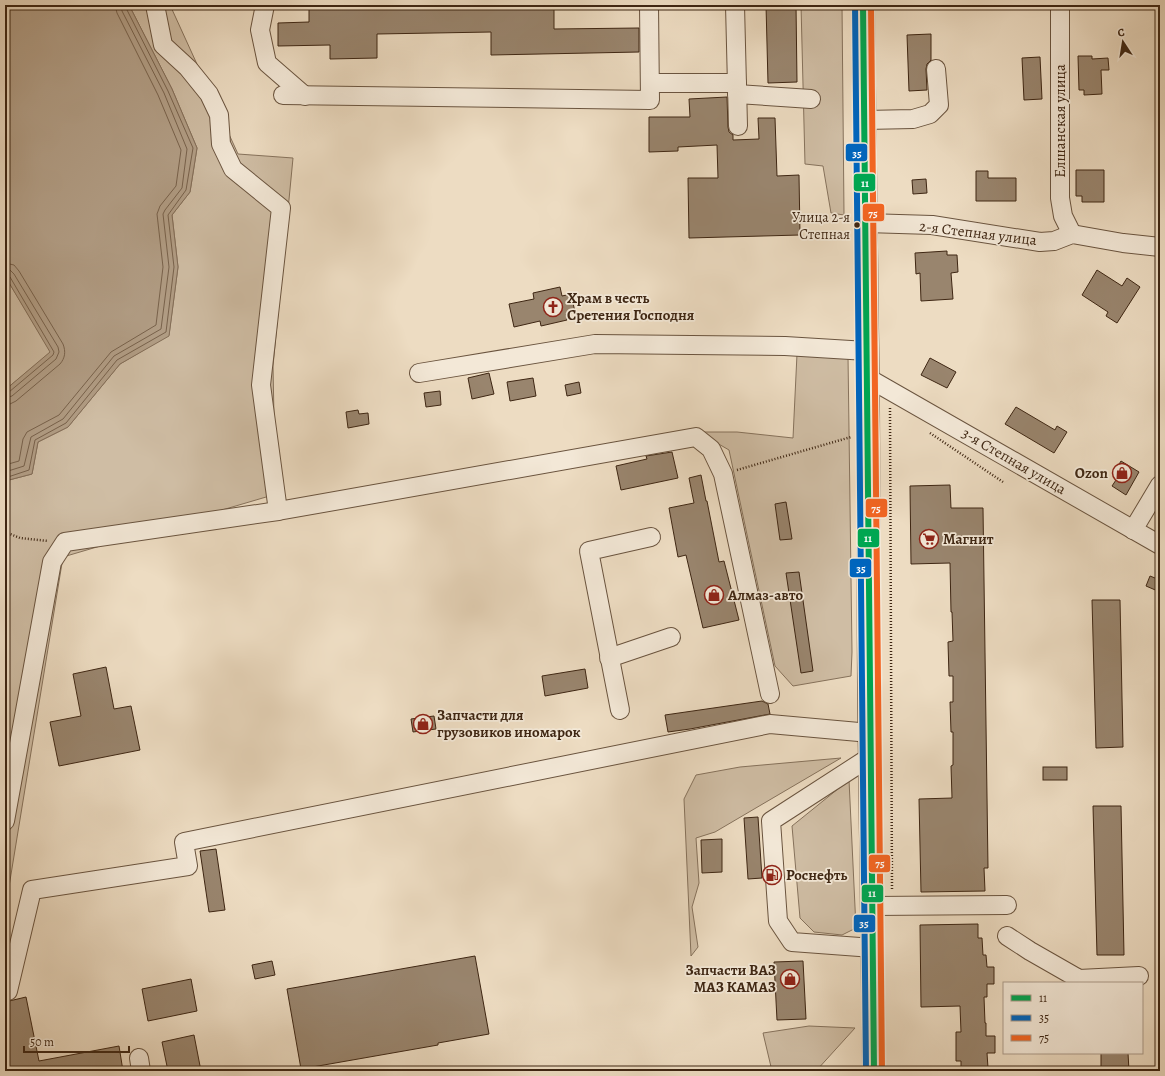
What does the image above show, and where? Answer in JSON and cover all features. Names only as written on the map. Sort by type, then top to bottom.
[{"type":"main road","points":[[863,5],[868,378],[870,756],[882,906],[873,948],[874,1071]]},
{"type":"street","points":[[155,5],[163,45],[188,68],[208,94],[218,115],[221,144],[233,168],[281,208],[261,385],[278,511]]},
{"type":"street","points":[[265,5],[260,30],[267,63],[305,96]]},
{"type":"street","points":[[283,95],[650,100],[649,5]]},
{"type":"street","points":[[735,5],[738,126]]},
{"type":"street","name":"Елшанская улица","points":[[1060,5],[1060,198],[1063,216],[1072,234]]},
{"type":"street","points":[[865,120],[913,119],[930,114],[938,105],[936,69]]},
{"type":"street","points":[[650,83],[737,88],[811,99]]},
{"type":"street","name":"2-я Степная улица","points":[[866,223],[932,225],[1040,242],[1054,241],[1072,234]]},
{"type":"street","points":[[1072,234],[1160,248]]},
{"type":"street","points":[[419,373],[595,344],[785,346],[867,352]]},
{"type":"street","name":"3-я Степная улица","points":[[868,378],[1160,545]]},
{"type":"street","points":[[5,821],[52,562],[65,542],[278,511],[696,436],[712,449],[723,474],[770,694]]},
{"type":"street","points":[[1133,530],[1160,485]]},
{"type":"street","points":[[620,710],[589,551],[651,537]]},
{"type":"street","points":[[609,658],[671,637]]},
{"type":"street","points":[[5,992],[8,991],[32,890],[188,866],[184,842],[770,724],[870,733]]},
{"type":"street","points":[[870,756],[771,821],[778,921],[792,942],[873,948]]},
{"type":"street","points":[[882,906],[1007,905]]},
{"type":"street","points":[[1007,936],[1079,979],[1139,976]]},
{"type":"path","points":[[5,304],[8,306],[5,312]]},
{"type":"path","points":[[868,408],[890,407],[897,412]]},
{"type":"path","points":[[882,906],[890,407]]},
{"type":"path","points":[[923,429],[1003,482]]},
{"type":"path","points":[[723,474],[851,438],[851,430]]},
{"type":"path","points":[[5,532],[20,538],[65,542]]},
{"type":"shaded area","points":[[129,5],[170,5],[238,154],[293,158],[273,366],[274,418],[283,492],[63,557],[5,911],[5,483],[9,480],[32,474],[38,442],[68,427],[120,364],[169,335],[178,267],[172,215],[190,192],[197,148],[172,89]]},
{"type":"shaded area","points":[[801,5],[842,5],[844,215],[831,213],[823,166],[805,164]]},
{"type":"shaded area","points":[[5,276],[51,352],[5,390]]},
{"type":"shaded area","points":[[797,354],[848,356],[852,652],[851,676],[793,686],[775,666],[729,450],[698,432],[737,432],[793,438]]},
{"type":"shaded area","points":[[841,758],[715,832],[696,838],[699,883],[692,907],[698,947],[691,956],[684,799],[696,775],[740,767]]},
{"type":"shaded area","points":[[849,780],[856,928],[842,935],[814,932],[800,918],[792,826]]},
{"type":"shaded area","points":[[809,1026],[855,1028],[816,1071],[772,1071],[763,1033]]},
{"type":"water","points":[[5,5],[129,5],[172,89],[197,148],[190,192],[172,215],[178,267],[169,336],[120,364],[68,427],[38,442],[32,474],[9,480],[5,483],[5,390],[50,352],[5,276]]},
{"type":"building","points":[[309,5],[554,5],[554,29],[639,28],[639,52],[491,55],[491,32],[377,34],[377,58],[330,59],[330,45],[278,46],[278,23],[309,22]]},
{"type":"building","points":[[766,5],[796,5],[797,82],[768,83]]},
{"type":"building","points":[[931,34],[931,60],[927,64],[926,69],[927,90],[909,91],[907,35]]},
{"type":"building","points":[[1078,56],[1092,56],[1092,59],[1108,58],[1109,70],[1101,70],[1102,94],[1084,95],[1084,90],[1079,90]]},
{"type":"building","points":[[1040,57],[1042,99],[1024,100],[1022,58]]},
{"type":"building","points":[[727,97],[728,127],[729,132],[733,135],[733,140],[759,139],[758,118],[775,118],[777,176],[799,175],[800,235],[689,238],[688,178],[718,178],[717,145],[678,147],[678,151],[649,152],[649,117],[690,117],[689,99]]},
{"type":"building","points":[[1076,170],[1104,170],[1104,202],[1082,202],[1082,196],[1076,196]]},
{"type":"building","points":[[976,171],[988,171],[988,178],[1016,178],[1016,201],[976,201]]},
{"type":"building","points":[[926,179],[927,193],[913,194],[912,180]]},
{"type":"building","points":[[947,251],[947,255],[957,255],[958,272],[951,273],[953,299],[921,301],[920,273],[916,274],[915,253]]},
{"type":"building","points":[[1097,270],[1122,286],[1127,278],[1140,287],[1117,323],[1106,316],[1108,312],[1082,295]]},
{"type":"building","points":[[560,287],[562,296],[571,294],[575,312],[566,314],[567,320],[541,326],[540,321],[514,327],[509,304],[534,299],[533,293]]},
{"type":"building","points":[[930,358],[956,372],[947,388],[921,375]]},
{"type":"building","points":[[489,373],[494,394],[472,399],[468,378]]},
{"type":"building","points":[[533,378],[536,396],[510,401],[507,382]]},
{"type":"building","points":[[579,382],[581,393],[567,396],[565,385]]},
{"type":"building","points":[[440,391],[441,405],[426,407],[424,393]]},
{"type":"building","points":[[1016,407],[1055,430],[1057,426],[1067,432],[1054,453],[1005,424]]},
{"type":"building","points":[[358,410],[359,414],[368,413],[369,424],[348,428],[346,412]]},
{"type":"building","points":[[672,452],[678,478],[621,490],[616,466],[647,459],[646,456]]},
{"type":"building","points":[[1121,461],[1139,472],[1126,495],[1112,486],[1120,474],[1115,471]]},
{"type":"building","points":[[701,475],[719,562],[724,561],[739,620],[703,628],[686,555],[678,557],[669,508],[694,503],[689,478]]},
{"type":"building","points":[[950,485],[951,508],[983,508],[988,868],[984,868],[985,891],[921,892],[919,799],[952,798],[951,766],[953,765],[953,732],[951,732],[950,702],[953,702],[953,676],[949,676],[948,642],[953,641],[950,563],[911,564],[910,486]]},
{"type":"building","points":[[786,502],[792,539],[780,540],[775,504]]},
{"type":"building","points":[[799,572],[813,671],[801,673],[786,573]]},
{"type":"building","points":[[1150,576],[1160,580],[1160,592],[1146,586]]},
{"type":"building","points":[[1092,600],[1120,600],[1123,747],[1096,748]]},
{"type":"building","points":[[106,667],[114,709],[131,706],[140,750],[59,766],[50,722],[81,716],[73,674]]},
{"type":"building","points":[[585,669],[588,688],[545,696],[542,676]]},
{"type":"building","points":[[762,701],[768,704],[770,714],[668,732],[665,715]]},
{"type":"building","name":"Запчасти для грузовиков иномарок","points":[[434,716],[436,729],[413,732],[411,719]]},
{"type":"building","points":[[1043,767],[1067,767],[1067,780],[1043,780]]},
{"type":"building","points":[[1093,806],[1121,806],[1124,955],[1097,955]]},
{"type":"building","points":[[758,817],[762,878],[748,879],[744,818]]},
{"type":"building","points":[[722,839],[722,872],[702,873],[701,840]]},
{"type":"building","points":[[216,849],[225,910],[209,912],[200,851]]},
{"type":"building","points":[[978,924],[978,938],[982,938],[983,955],[986,955],[987,967],[994,967],[994,984],[987,984],[987,997],[984,997],[986,1036],[995,1036],[995,1053],[987,1053],[988,1068],[985,1068],[985,1071],[961,1071],[961,1061],[956,1061],[956,1032],[961,1032],[960,1006],[921,1007],[920,925]]},
{"type":"building","points":[[475,956],[489,1034],[438,1043],[438,1045],[301,1069],[287,989]]},
{"type":"building","points":[[272,961],[275,975],[255,979],[252,965]]},
{"type":"building","name":"Запчасти ВАЗ МАЗ КАМАЗ","points":[[803,961],[806,1019],[777,1020],[774,962]]},
{"type":"building","points":[[191,979],[197,1011],[148,1021],[142,989]]},
{"type":"building","points":[[26,997],[39,1061],[119,1046],[123,1071],[5,1071],[5,1002]]},
{"type":"building","points":[[194,1035],[201,1071],[168,1071],[162,1042]]},
{"type":"building","points":[[1101,1054],[1128,1054],[1129,1071],[1101,1071]]},
{"type":"transit line","name":"35","points":[[855,5],[866,1071]]},
{"type":"transit line","name":"11","points":[[863,5],[874,1071]]},
{"type":"transit line","name":"75","points":[[871,5],[882,1071]]},
{"type":"place","name":"Улица 2-я Степная","points":[[857,225]]},
{"type":"place","name":"Храм в честь Сретения Господня","points":[[553,307]]},
{"type":"place","name":"Ozon","points":[[1122,473]]},
{"type":"place","name":"Магнит","points":[[929,539]]},
{"type":"place","name":"Алмаз-авто","points":[[714,595]]},
{"type":"place","name":"Запчасти для грузовиков иномарок","points":[[423,724]]},
{"type":"place","name":"Роснефть","points":[[772,875]]},
{"type":"place","name":"Запчасти ВАЗ МАЗ КАМАЗ","points":[[790,979]]}]
